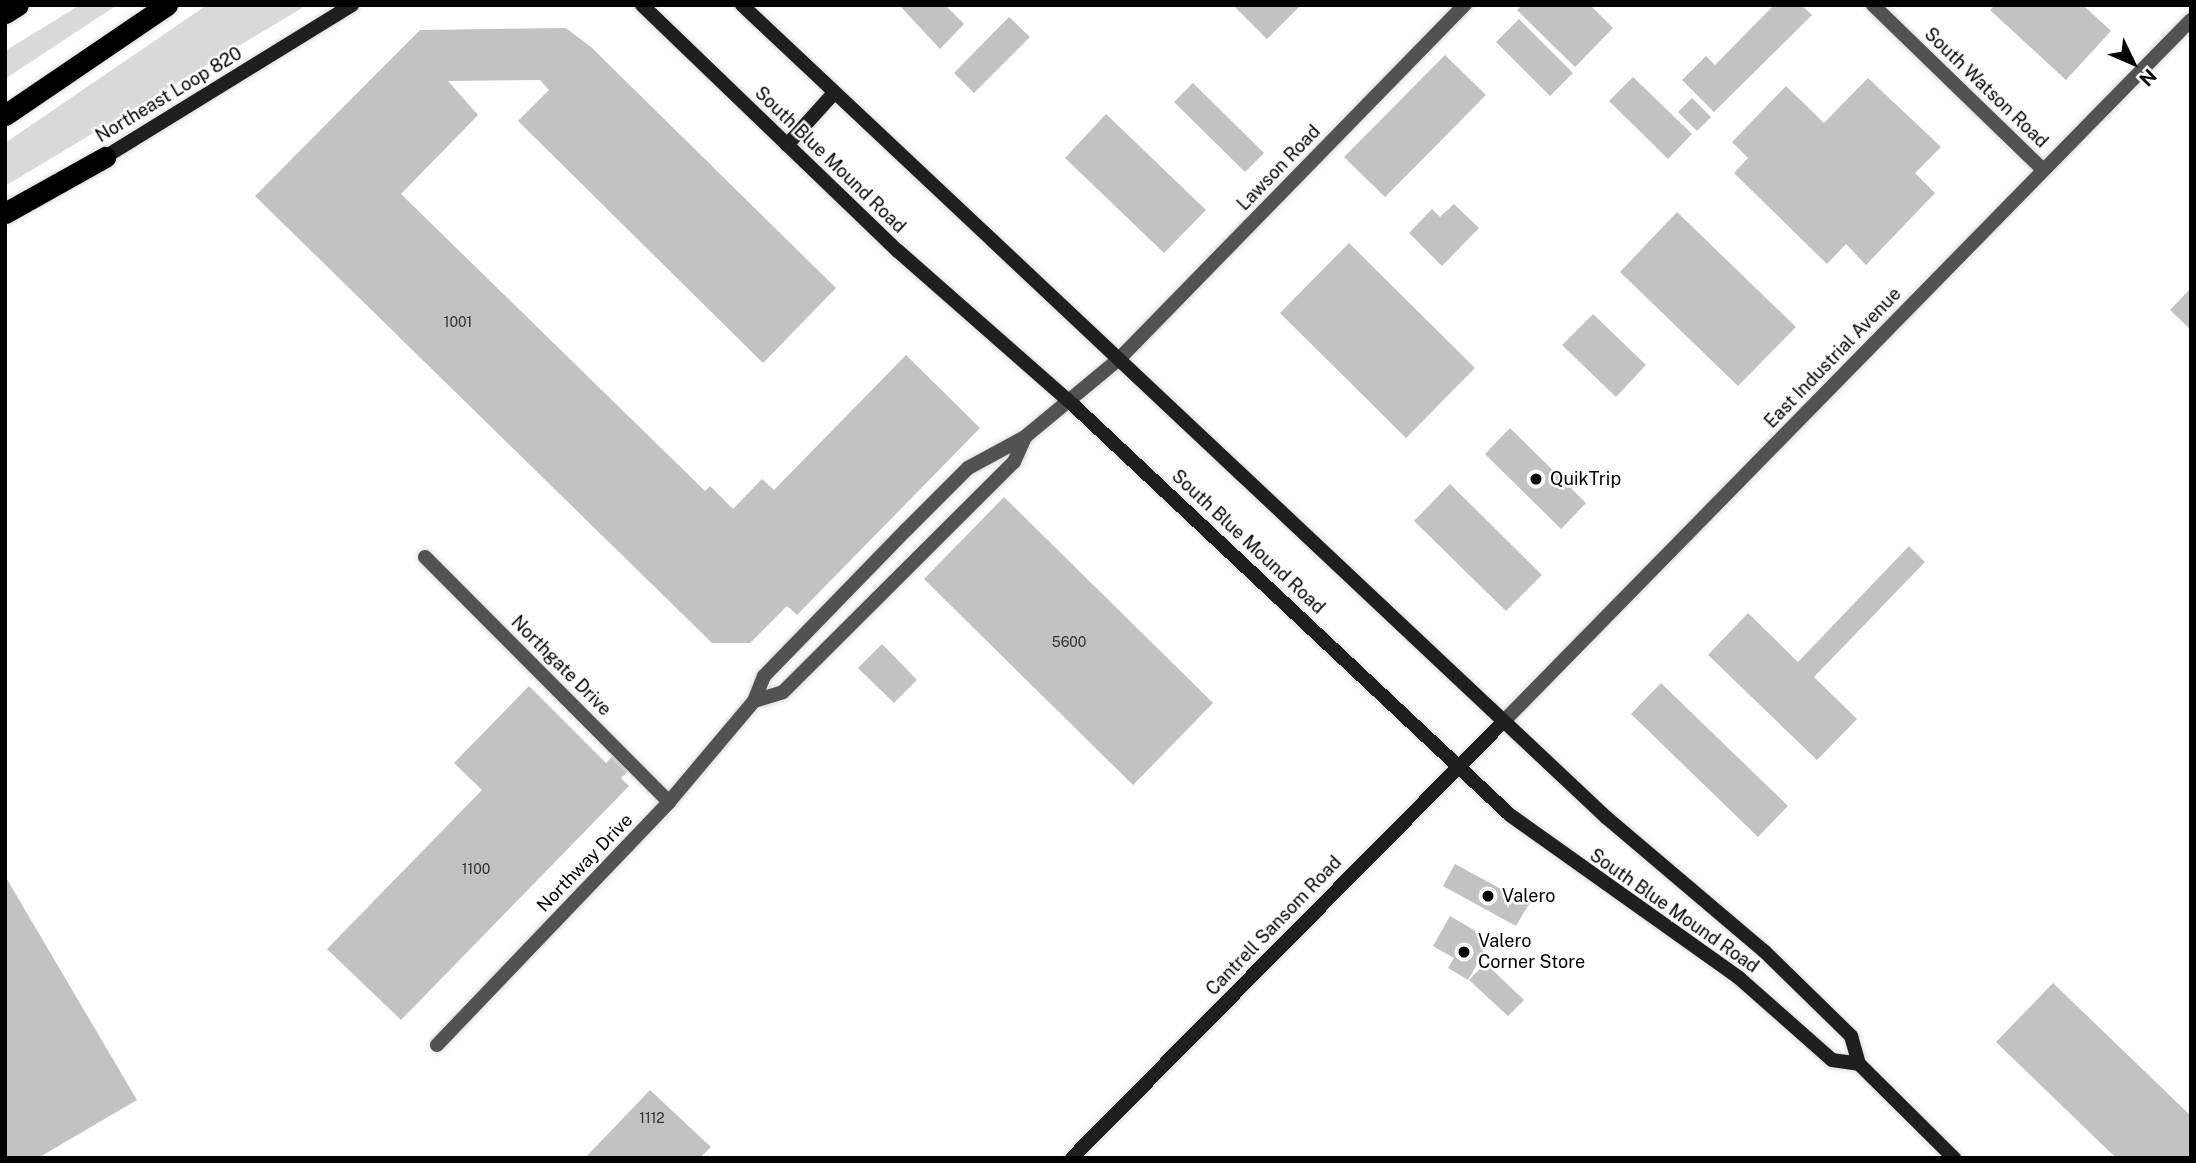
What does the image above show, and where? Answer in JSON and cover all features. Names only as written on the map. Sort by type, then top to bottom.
[{"type":"highway","points":[[5,13],[18,5]]},
{"type":"highway","points":[[5,115],[167,5]]},
{"type":"highway","points":[[5,215],[105,157]]},
{"type":"main road","name":"Northeast Loop 820","points":[[105,157],[352,5]]},
{"type":"main road","name":"South Blue Mound Road","points":[[642,5],[787,145],[1069,401],[1530,832],[1738,977],[1832,1060],[1859,1064]]},
{"type":"main road","name":"South Blue Mound Road","points":[[742,5],[1120,358],[1503,722],[1764,951],[1851,1036],[1859,1064],[1954,1158]]},
{"type":"main road","points":[[787,145],[834,93]]},
{"type":"main road","name":"Cantrell Sansom Road","points":[[1072,1158],[1503,722]]},
{"type":"street","name":"Lawson Road","points":[[1120,358],[1465,5]]},
{"type":"street","name":"South Watson Road","points":[[1873,5],[2042,169]]},
{"type":"street","name":"East Industrial Avenue","points":[[1503,722],[2042,169],[2191,20]]},
{"type":"street","name":"Northway Drive","points":[[437,1045],[669,802],[754,701],[764,677],[968,468],[1026,437],[1120,358]]},
{"type":"street","name":"Northway Drive","points":[[754,701],[783,692],[1014,462],[1026,437]]},
{"type":"street","name":"Northgate Drive","points":[[425,557],[669,802]]},
{"type":"shaded area","points":[[80,5],[117,5],[5,79],[5,51]]},
{"type":"shaded area","points":[[207,5],[307,5],[5,186],[5,143]]},
{"type":"building","points":[[899,5],[945,5],[964,24],[940,49]]},
{"type":"building","points":[[1233,5],[1301,5],[1267,39]]},
{"type":"building","points":[[1522,5],[1590,5],[1613,28],[1575,67],[1517,10]]},
{"type":"building","points":[[1774,5],[1801,5],[1812,15],[1714,112],[1682,80],[1706,56],[1715,65]]},
{"type":"building","points":[[1995,5],[2083,5],[2111,31],[2066,80],[1990,10]]},
{"type":"building","points":[[1009,17],[1030,37],[974,93],[954,73]]},
{"type":"building","points":[[1519,19],[1573,73],[1550,96],[1496,42]]},
{"type":"building","points":[[566,28],[591,47],[836,288],[763,363],[518,121],[549,90],[540,80],[448,81],[478,115],[401,194],[705,491],[710,486],[733,509],[762,479],[774,490],[906,355],[980,428],[797,615],[787,606],[750,643],[712,643],[255,196],[420,30]]},
{"type":"building","points":[[1445,55],[1486,95],[1385,197],[1344,157]]},
{"type":"building","points":[[1633,77],[1692,134],[1668,159],[1609,101]]},
{"type":"building","points":[[1868,78],[1941,147],[1915,173],[1935,193],[1866,265],[1846,244],[1827,264],[1734,173],[1748,158],[1732,142],[1786,86],[1824,123]]},
{"type":"building","points":[[1193,83],[1264,153],[1245,172],[1174,102]]},
{"type":"building","points":[[1692,98],[1711,117],[1697,131],[1678,112]]},
{"type":"building","points":[[1106,114],[1206,210],[1164,253],[1065,158]]},
{"type":"building","points":[[1454,204],[1479,228],[1442,266],[1409,233],[1432,209],[1440,217]]},
{"type":"building","points":[[1677,212],[1796,327],[1738,386],[1620,272]]},
{"type":"building","points":[[1349,243],[1475,368],[1406,438],[1280,313]]},
{"type":"building","points":[[2191,288],[2191,330],[2170,310]]},
{"type":"building","points":[[1593,314],[1646,365],[1616,397],[1562,345]]},
{"type":"building","name":"QuikTrip","points":[[1510,428],[1586,503],[1561,529],[1485,454]]},
{"type":"building","points":[[1450,484],[1542,575],[1506,611],[1414,521]]},
{"type":"building","points":[[1004,497],[1213,703],[1133,785],[924,579]]},
{"type":"building","points":[[1909,546],[1925,562],[1814,677],[1857,719],[1817,760],[1708,655],[1748,613],[1798,662]]},
{"type":"building","points":[[882,644],[917,680],[894,703],[858,668]]},
{"type":"building","points":[[1661,683],[1788,806],[1758,837],[1631,714]]},
{"type":"building","points":[[529,686],[606,763],[613,756],[628,771],[621,778],[629,786],[401,1020],[327,949],[482,790],[454,763]]},
{"type":"building","name":"Valero","points":[[1455,864],[1529,904],[1516,926],[1443,886]]},
{"type":"building","points":[[5,876],[137,1100],[38,1158],[5,1158]]},
{"type":"building","name":"Valero Corner Store","points":[[1450,916],[1491,940],[1468,980],[1448,968],[1454,958],[1433,946]]},
{"type":"building","points":[[1485,963],[1524,1000],[1508,1016],[1469,980]]},
{"type":"building","points":[[2053,983],[2191,1116],[2191,1158],[2116,1158],[1996,1042]]},
{"type":"building","points":[[650,1090],[711,1147],[700,1158],[585,1158]]},
{"type":"place","name":"QuikTrip","points":[[1536,479]]},
{"type":"place","name":"Valero","points":[[1488,896]]},
{"type":"place","name":"Valero Corner Store","points":[[1464,952]]}]
